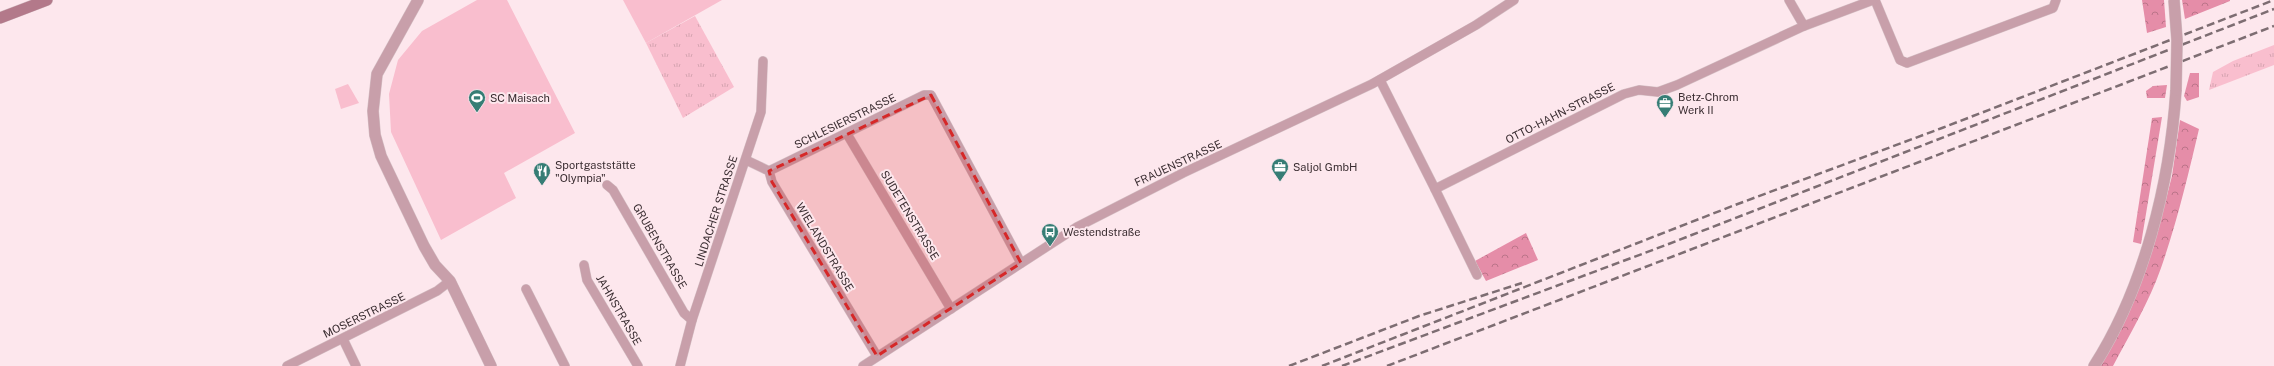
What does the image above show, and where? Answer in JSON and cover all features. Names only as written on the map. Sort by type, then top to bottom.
[{"type":"main road","points":[[0,18],[47,0]]},
{"type":"street","points":[[418,0],[377,74],[373,111],[375,135],[381,156],[424,246],[435,265],[450,281],[491,366]]},
{"type":"street","name":"FRAUENSTRASSE","points":[[863,366],[1061,236],[1123,202],[1380,80],[1476,25],[1514,0]]},
{"type":"street","points":[[1789,0],[1804,26]]},
{"type":"street","points":[[1874,0],[1900,60],[1907,62],[2052,8],[2056,0]]},
{"type":"street","name":"OTTO-HAHN-STRASSE","points":[[1435,189],[1624,94],[1639,90],[1658,92],[1677,85],[1804,26],[1874,0]]},
{"type":"street","points":[[2094,366],[2122,313],[2152,232],[2165,180],[2172,139],[2176,90],[2177,40],[2174,0]]},
{"type":"street","name":"LINDACHER STRASSE","points":[[680,366],[692,320],[761,112],[763,61]]},
{"type":"street","points":[[1380,80],[1477,275]]},
{"type":"street","name":"SCHLESIERSTRASSE","points":[[769,171],[924,96],[931,95],[1021,263]]},
{"type":"street","name":"SUDETENSTRASSE","points":[[847,134],[951,308]]},
{"type":"street","points":[[746,160],[769,171]]},
{"type":"street","name":"WIELANDSTRASSE","points":[[769,171],[772,182],[877,356]]},
{"type":"street","name":"GRUBENSTRASSE","points":[[607,184],[613,190],[637,230],[684,313],[692,320]]},
{"type":"street","name":"JAHNSTRASSE","points":[[584,265],[587,280],[638,366]]},
{"type":"street","name":"MOSERSTRASSE","points":[[287,366],[437,292],[450,281]]},
{"type":"street","points":[[526,289],[565,366]]},
{"type":"street","points":[[343,339],[356,366]]},
{"type":"highlighted area","points":[[931,95],[1021,263],[877,356],[772,182],[769,171]]},
{"type":"green space","name":"SC Maisach","points":[[477,0],[507,0],[575,133],[504,173],[516,198],[441,240],[391,132],[389,94],[398,60],[422,31]]},
{"type":"green space","points":[[623,0],[722,0],[646,43]]},
{"type":"green space","points":[[2142,0],[2164,0],[2166,27],[2147,33]]},
{"type":"green space","points":[[2182,0],[2230,0],[2230,1],[2185,19]]},
{"type":"green space","points":[[695,16],[734,87],[683,118],[646,43]]},
{"type":"green space","points":[[2274,45],[2274,65],[2209,90],[2213,72],[2233,61]]},
{"type":"green space","points":[[2190,73],[2199,73],[2199,97],[2187,101],[2184,96]]},
{"type":"green space","points":[[348,84],[359,103],[341,109],[335,89]]},
{"type":"green space","points":[[2167,85],[2165,98],[2147,98],[2146,91],[2153,86]]},
{"type":"green space","points":[[2162,117],[2141,244],[2133,242],[2152,118]]},
{"type":"green space","points":[[2180,120],[2199,129],[2182,199],[2167,251],[2151,293],[2113,366],[2099,366],[2153,248],[2172,176]]},
{"type":"green space","points":[[1526,233],[1538,260],[1486,281],[1475,261]]},
{"type":"railway","points":[[1322,366],[1735,205],[1942,128],[2274,0]]},
{"type":"railway","points":[[1342,366],[1666,245],[2274,9]]},
{"type":"railway","points":[[1387,366],[2274,26]]},
{"type":"railway","points":[[1289,366],[1419,316],[1522,283]]},
{"type":"place","name":"SC Maisach","points":[[477,113]]},
{"type":"place","name":"Betz-Chrom Werk II","points":[[1665,118]]},
{"type":"place","name":"Saljol GmbH","points":[[1280,182]]},
{"type":"place","name":"Sportgaststätte \"Olympia\"","points":[[542,186]]},
{"type":"place","name":"Westendstraße","points":[[1050,247]]}]
